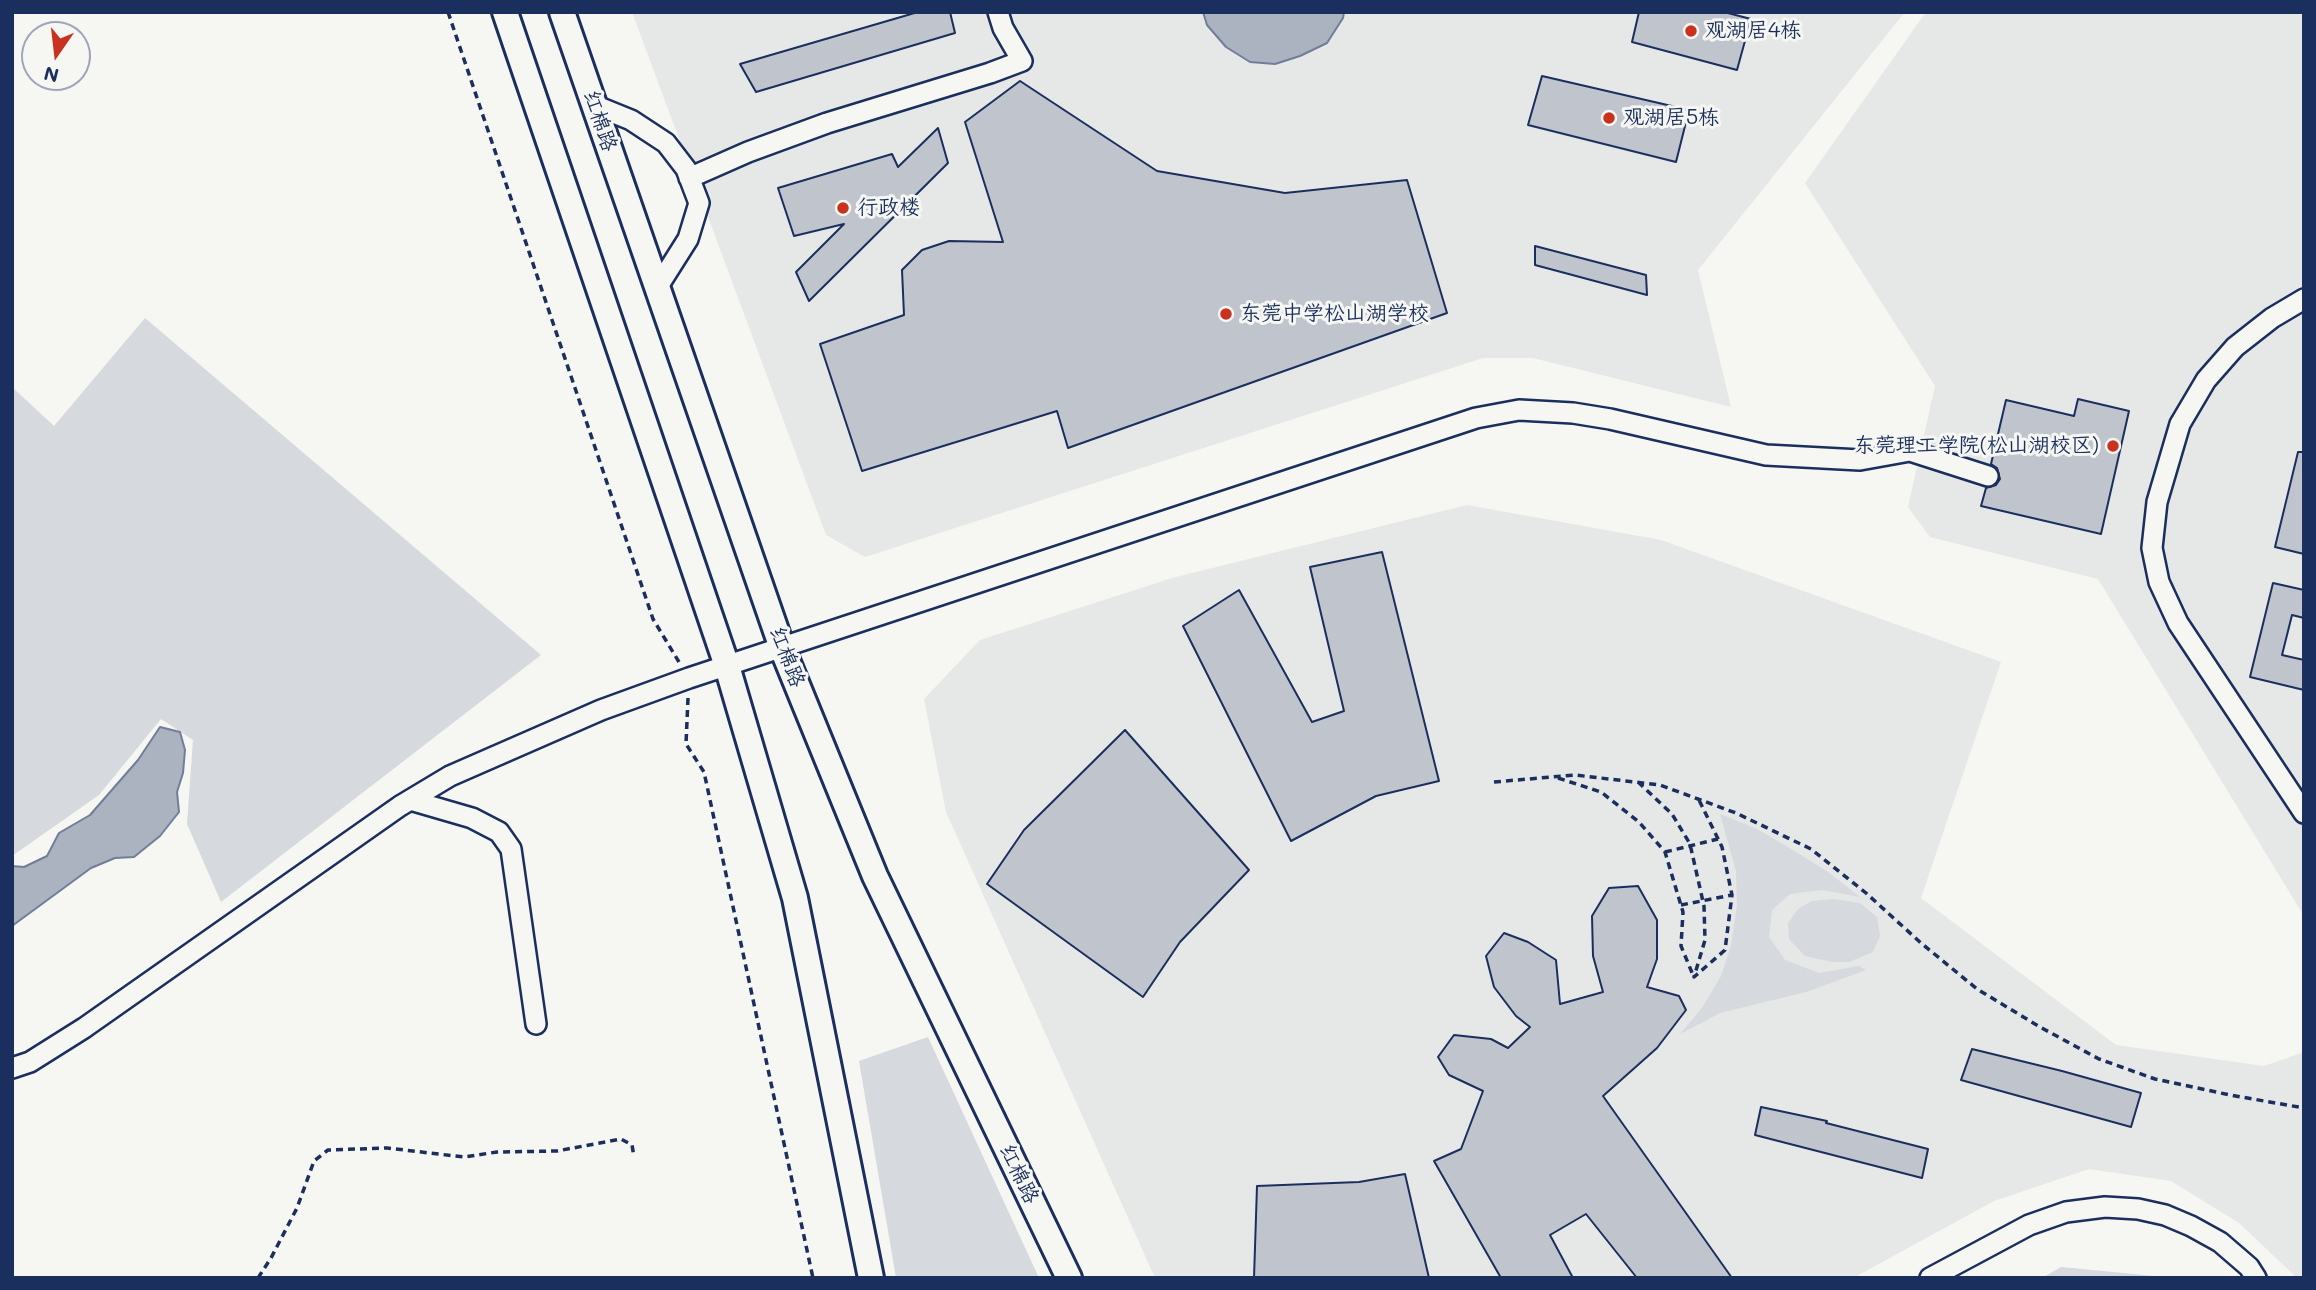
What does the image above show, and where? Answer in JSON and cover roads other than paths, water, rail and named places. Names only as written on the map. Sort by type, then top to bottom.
[{"type":"main road","points":[[505,12],[727,666],[795,898],[871,1278]]},
{"type":"main road","name":"红棉路","points":[[562,12],[782,648],[875,876],[1069,1278]]},
{"type":"street","points":[[690,178],[748,152],[827,123],[1022,61],[1003,28],[998,12]]},
{"type":"street","points":[[594,106],[631,120],[666,143],[686,169],[699,203],[688,239],[657,288]]},
{"type":"street","points":[[2304,299],[2272,318],[2235,347],[2206,380],[2180,424],[2157,502],[2152,548],[2159,582],[2178,623],[2304,813]]},
{"type":"street","points":[[12,1068],[30,1062],[84,1028],[410,800],[463,770],[601,710],[689,678],[1476,418],[1508,412],[1544,411],[1610,419],[1766,455],[1860,460],[1910,451],[1988,476]]},
{"type":"street","points":[[410,800],[472,818],[499,832],[511,849],[536,1024]]},
{"type":"street","points":[[1930,1278],[2029,1224],[2066,1212],[2105,1207],[2138,1209],[2165,1215],[2190,1226],[2220,1242],[2249,1268],[2256,1278]]},
{"type":"place","name":"观湖居4栋","points":[[1691,31]]},
{"type":"place","name":"观湖居5栋","points":[[1609,118]]},
{"type":"place","name":"行政楼","points":[[843,208]]},
{"type":"place","name":"东莞中学松山湖学校","points":[[1226,314]]},
{"type":"place","name":"东莞理工学院(松山湖校区)","points":[[2113,446]]}]
